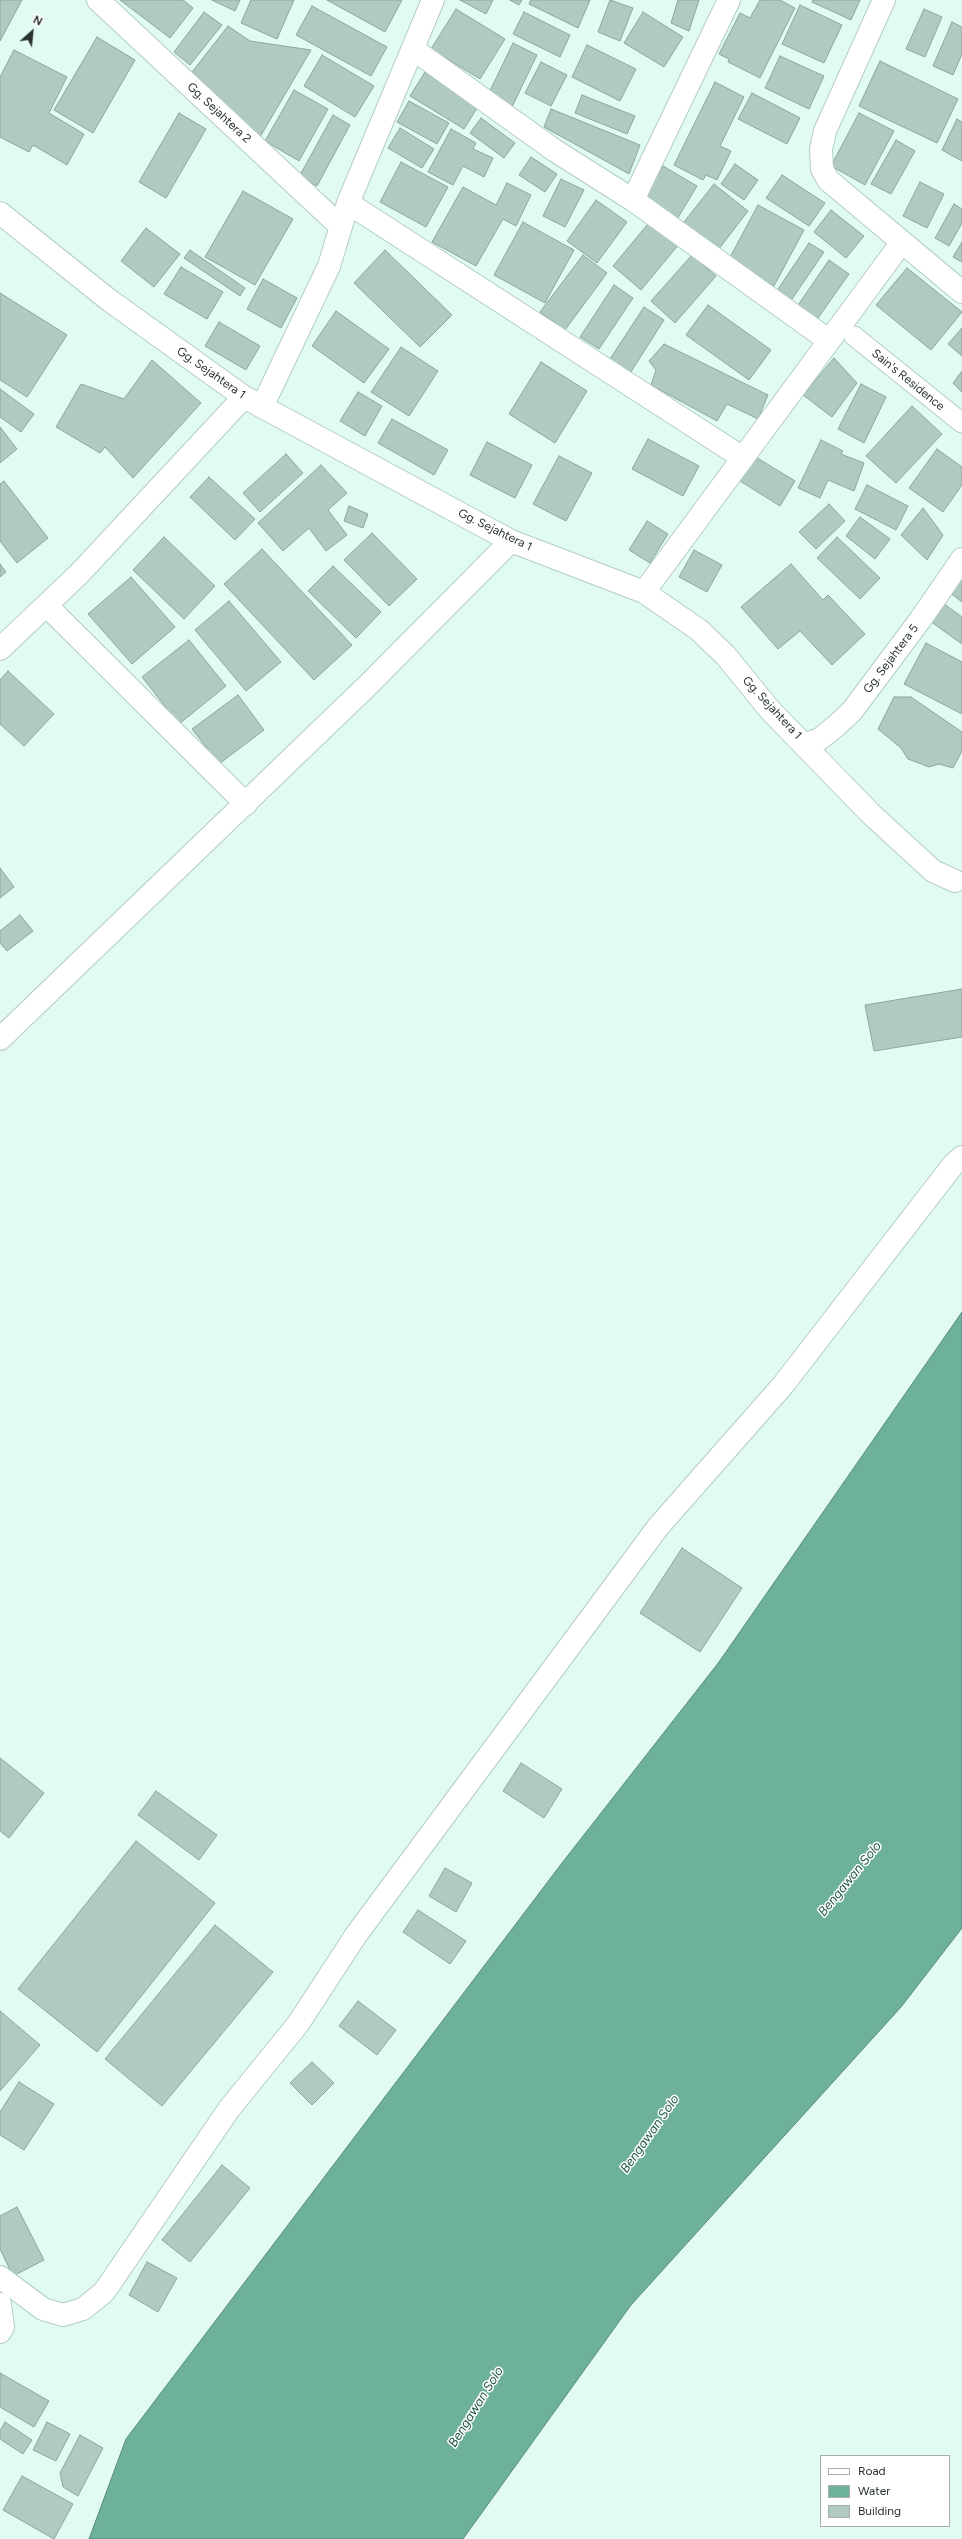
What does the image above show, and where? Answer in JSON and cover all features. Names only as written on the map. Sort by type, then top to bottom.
[{"type":"street","name":"Gg. Sejahtera 2","points":[[98,0],[340,226]]},
{"type":"street","points":[[0,649],[47,606],[135,516],[253,402],[329,266],[348,203],[433,0]]},
{"type":"street","points":[[633,200],[729,0]]},
{"type":"street","points":[[884,0],[834,110],[820,148],[822,169],[828,180],[962,292]]},
{"type":"street","points":[[413,49],[554,150],[633,200],[828,340]]},
{"type":"street","points":[[348,203],[743,458]]},
{"type":"street","name":"Gg. Sejahtera 1","points":[[0,213],[109,300],[253,402],[511,541],[644,592],[699,630],[726,656],[770,710],[806,744],[908,850],[933,871],[955,881]]},
{"type":"street","points":[[644,592],[828,340],[902,242]]},
{"type":"street","points":[[0,1039],[246,804],[511,541]]},
{"type":"street","name":"Gg. Sejahtera 5","points":[[806,744],[820,738],[852,711],[920,620],[962,559]]},
{"type":"street","points":[[47,606],[246,804]]},
{"type":"street","points":[[0,2277],[42,2309],[63,2315],[83,2309],[104,2292],[229,2109],[298,2024],[356,1935],[658,1527],[783,1385],[948,1172],[962,1157]]},
{"type":"street","points":[[0,2304],[3,2327],[0,2332]]},
{"type":"lane","name":"Sain's Residence","points":[[854,336],[962,423]]},
{"type":"water","name":"Bengawan Solo","points":[[962,1312],[962,1928],[901,2007],[631,2305],[463,2539],[89,2539],[126,2439],[562,1863],[719,1662]]},
{"type":"building","points":[[0,0],[22,0],[0,41]]},
{"type":"building","points":[[120,0],[183,0],[193,8],[170,38]]},
{"type":"building","points":[[212,0],[240,0],[235,11]]},
{"type":"building","points":[[251,0],[294,0],[277,39],[241,23]]},
{"type":"building","points":[[327,0],[402,0],[385,32]]},
{"type":"building","points":[[460,0],[493,0],[486,14]]},
{"type":"building","points":[[510,0],[522,0],[519,5]]},
{"type":"building","points":[[531,0],[590,0],[578,28],[529,4]]},
{"type":"building","points":[[610,0],[633,8],[620,41],[598,32]]},
{"type":"building","points":[[678,0],[699,0],[689,31],[671,23]]},
{"type":"building","points":[[760,0],[780,0],[795,8],[760,78],[728,62],[729,59],[719,54],[740,13],[750,18]]},
{"type":"building","points":[[813,0],[860,0],[851,20],[812,2]]},
{"type":"building","points":[[800,5],[842,25],[824,63],[782,44]]},
{"type":"building","points":[[312,6],[387,47],[371,76],[296,35]]},
{"type":"building","points":[[456,9],[505,39],[480,79],[431,49]]},
{"type":"building","points":[[924,9],[942,17],[925,57],[906,49]]},
{"type":"building","points":[[204,12],[222,25],[190,65],[174,52]]},
{"type":"building","points":[[524,12],[570,35],[560,57],[513,34]]},
{"type":"building","points":[[643,12],[683,37],[664,67],[624,43]]},
{"type":"building","points":[[952,22],[962,27],[962,54],[953,75],[933,66]]},
{"type":"building","points":[[228,26],[250,41],[311,50],[260,137],[192,72]]},
{"type":"building","points":[[97,37],[135,60],[93,133],[54,110]]},
{"type":"building","points":[[513,43],[537,55],[512,107],[488,95]]},
{"type":"building","points":[[587,45],[636,69],[620,101],[572,77]]},
{"type":"building","points":[[14,50],[67,77],[49,113],[84,134],[67,165],[33,145],[29,152],[0,137],[0,77]]},
{"type":"building","points":[[322,55],[374,86],[355,117],[304,86]]},
{"type":"building","points":[[780,56],[824,76],[809,109],[765,88]]},
{"type":"building","points":[[880,61],[958,99],[937,143],[859,106]]},
{"type":"building","points":[[541,62],[567,75],[551,106],[525,93]]},
{"type":"building","points":[[425,72],[479,105],[464,129],[410,96]]},
{"type":"building","points":[[715,82],[744,97],[720,146],[731,151],[717,180],[706,175],[703,180],[674,165]]},
{"type":"building","points":[[294,90],[328,109],[299,161],[265,141]]},
{"type":"building","points":[[752,93],[800,118],[787,144],[738,119]]},
{"type":"building","points":[[582,95],[635,116],[627,134],[575,113]]},
{"type":"building","points":[[409,101],[449,123],[437,144],[397,122]]},
{"type":"building","points":[[551,109],[640,145],[629,174],[544,127]]},
{"type":"building","points":[[179,113],[206,129],[166,198],[139,182]]},
{"type":"building","points":[[859,113],[894,131],[865,185],[831,166]]},
{"type":"building","points":[[333,115],[350,125],[317,186],[299,177]]},
{"type":"building","points":[[481,118],[515,143],[504,158],[470,133]]},
{"type":"building","points":[[957,119],[962,122],[962,161],[942,150]]},
{"type":"building","points":[[400,128],[434,149],[422,168],[388,148]]},
{"type":"building","points":[[451,129],[476,143],[473,149],[493,158],[484,177],[463,166],[453,185],[428,172]]},
{"type":"building","points":[[896,140],[915,151],[891,194],[871,184]]},
{"type":"building","points":[[531,157],[557,174],[545,192],[519,175]]},
{"type":"building","points":[[401,162],[448,187],[426,227],[380,202]]},
{"type":"building","points":[[735,164],[758,180],[744,200],[721,184]]},
{"type":"building","points":[[663,166],[697,186],[676,221],[642,201]]},
{"type":"building","points":[[782,175],[825,203],[809,226],[766,198]]},
{"type":"building","points":[[561,179],[584,190],[565,227],[543,216]]},
{"type":"building","points":[[920,182],[944,194],[927,228],[903,216]]},
{"type":"building","points":[[507,183],[531,195],[516,226],[503,219],[476,266],[432,242],[463,187],[496,205]]},
{"type":"building","points":[[714,184],[748,211],[715,254],[680,227]]},
{"type":"building","points":[[243,191],[293,219],[255,285],[205,257]]},
{"type":"building","points":[[596,200],[627,222],[597,263],[567,241]]},
{"type":"building","points":[[954,204],[962,209],[962,223],[949,246],[935,238]]},
{"type":"building","points":[[758,205],[804,230],[774,286],[728,261]]},
{"type":"building","points":[[831,210],[864,236],[846,258],[814,232]]},
{"type":"building","points":[[652,219],[680,243],[641,290],[613,266]]},
{"type":"building","points":[[523,222],[574,250],[545,303],[494,275]]},
{"type":"building","points":[[146,228],[180,254],[154,287],[121,261]]},
{"type":"building","points":[[962,242],[962,262],[953,257]]},
{"type":"building","points":[[809,243],[824,252],[790,302],[776,292]]},
{"type":"building","points":[[190,250],[245,288],[240,296],[184,258]]},
{"type":"building","points":[[385,250],[452,315],[420,347],[354,283]]},
{"type":"building","points":[[583,255],[607,273],[565,330],[540,312]]},
{"type":"building","points":[[692,255],[716,276],[675,323],[651,301]]},
{"type":"building","points":[[829,260],[849,274],[816,321],[796,308]]},
{"type":"building","points":[[181,267],[223,292],[207,319],[164,294]]},
{"type":"building","points":[[907,268],[962,312],[931,350],[876,305]]},
{"type":"building","points":[[263,279],[297,298],[281,328],[247,309]]},
{"type":"building","points":[[614,285],[633,298],[599,349],[580,337]]},
{"type":"building","points":[[0,293],[67,335],[27,397],[0,380]]},
{"type":"building","points":[[708,305],[771,350],[749,380],[686,335]]},
{"type":"building","points":[[644,307],[664,320],[629,375],[608,362]]},
{"type":"building","points":[[336,311],[389,349],[364,383],[312,346]]},
{"type":"building","points":[[219,322],[260,346],[246,370],[205,346]]},
{"type":"building","points":[[962,328],[962,356],[948,344]]},
{"type":"building","points":[[664,344],[768,395],[758,419],[727,404],[717,421],[651,385],[656,370],[649,361]]},
{"type":"building","points":[[401,347],[438,371],[409,416],[371,392]]},
{"type":"building","points":[[834,358],[857,383],[832,417],[803,395]]},
{"type":"building","points":[[152,360],[201,403],[133,478],[105,447],[100,453],[56,427],[81,384],[124,399]]},
{"type":"building","points":[[541,362],[587,391],[555,443],[509,414]]},
{"type":"building","points":[[962,371],[962,392],[953,383]]},
{"type":"building","points":[[861,384],[886,397],[864,443],[838,429]]},
{"type":"building","points":[[0,389],[34,414],[21,432],[0,417]]},
{"type":"building","points":[[358,392],[382,406],[365,436],[340,421]]},
{"type":"building","points":[[912,406],[942,434],[896,483],[866,456]]},
{"type":"building","points":[[392,419],[448,450],[434,475],[378,443]]},
{"type":"building","points":[[0,427],[17,449],[0,463]]},
{"type":"building","points":[[648,439],[699,466],[683,496],[632,469]]},
{"type":"building","points":[[821,440],[843,451],[841,454],[864,463],[854,491],[828,480],[820,498],[798,488]]},
{"type":"building","points":[[487,442],[532,465],[515,498],[470,475]]},
{"type":"building","points":[[937,449],[962,467],[962,485],[943,512],[909,488]]},
{"type":"building","points":[[286,454],[303,473],[260,512],[243,493]]},
{"type":"building","points":[[559,456],[592,473],[566,521],[533,504]]},
{"type":"building","points":[[754,456],[795,481],[780,506],[740,481]]},
{"type":"building","points":[[321,465],[347,493],[328,510],[347,535],[326,551],[309,528],[283,551],[258,523]]},
{"type":"building","points":[[209,477],[255,519],[235,540],[190,497]]},
{"type":"building","points":[[4,481],[48,538],[17,563],[0,541],[0,484]]},
{"type":"building","points":[[867,485],[908,506],[896,530],[855,509]]},
{"type":"building","points":[[829,504],[845,521],[816,549],[799,532]]},
{"type":"building","points":[[349,506],[368,514],[363,528],[344,521]]},
{"type":"building","points":[[923,508],[943,535],[927,560],[901,535]]},
{"type":"building","points":[[860,517],[890,539],[875,559],[846,536]]},
{"type":"building","points":[[647,521],[668,534],[650,563],[629,550]]},
{"type":"building","points":[[372,533],[417,579],[389,606],[344,560]]},
{"type":"building","points":[[164,537],[215,586],[184,619],[133,570]]},
{"type":"building","points":[[837,537],[880,578],[860,599],[817,558]]},
{"type":"building","points":[[262,549],[352,645],[314,680],[224,584]]},
{"type":"building","points":[[694,550],[722,565],[707,592],[679,577]]},
{"type":"building","points":[[0,564],[6,572],[0,577]]},
{"type":"building","points":[[791,564],[823,600],[828,595],[865,634],[832,665],[800,631],[778,649],[741,607]]},
{"type":"building","points":[[333,566],[381,612],[356,638],[308,591]]},
{"type":"building","points":[[962,576],[962,602],[949,592]]},
{"type":"building","points":[[131,577],[175,627],[132,664],[88,614]]},
{"type":"building","points":[[229,601],[281,662],[246,691],[195,630]]},
{"type":"building","points":[[943,603],[962,617],[962,644],[930,621]]},
{"type":"building","points":[[189,640],[226,686],[179,724],[142,677]]},
{"type":"building","points":[[926,643],[962,662],[962,714],[904,684]]},
{"type":"building","points":[[8,671],[54,714],[24,746],[0,724],[0,680]]},
{"type":"building","points":[[238,695],[264,730],[219,764],[192,729]]},
{"type":"building","points":[[894,697],[911,697],[962,732],[962,751],[953,768],[939,764],[929,767],[908,759],[901,748],[878,729]]},
{"type":"building","points":[[0,868],[14,887],[0,898]]},
{"type":"building","points":[[20,915],[33,931],[7,951],[0,943],[0,931]]},
{"type":"building","points":[[962,989],[962,1037],[874,1051],[865,1005]]},
{"type":"building","points":[[682,1548],[742,1588],[700,1652],[640,1613]]},
{"type":"building","points":[[0,1758],[44,1793],[9,1838],[0,1831]]},
{"type":"building","points":[[521,1763],[562,1789],[544,1818],[503,1791]]},
{"type":"building","points":[[156,1791],[217,1835],[199,1860],[138,1815]]},
{"type":"building","points":[[136,1841],[215,1903],[97,2052],[18,1989]]},
{"type":"building","points":[[445,1868],[472,1883],[456,1912],[429,1896]]},
{"type":"building","points":[[418,1910],[466,1941],[450,1964],[403,1932]]},
{"type":"building","points":[[215,1925],[273,1972],[162,2106],[105,2059]]},
{"type":"building","points":[[358,2001],[396,2030],[377,2055],[339,2026]]},
{"type":"building","points":[[0,2011],[40,2045],[0,2091]]},
{"type":"building","points":[[312,2062],[334,2083],[312,2105],[290,2083]]},
{"type":"building","points":[[19,2082],[54,2104],[24,2150],[0,2135],[0,2112]]},
{"type":"building","points":[[222,2165],[250,2188],[190,2262],[162,2240]]},
{"type":"building","points":[[17,2207],[44,2260],[13,2276],[0,2249],[0,2216]]},
{"type":"building","points":[[147,2262],[177,2278],[158,2312],[129,2295]]},
{"type":"building","points":[[0,2373],[49,2401],[34,2427],[0,2407]]},
{"type":"building","points":[[5,2422],[32,2440],[23,2454],[0,2439],[0,2431]]},
{"type":"building","points":[[47,2422],[70,2434],[56,2461],[33,2450]]},
{"type":"building","points":[[80,2435],[103,2448],[78,2496],[63,2487],[60,2473]]},
{"type":"building","points":[[22,2476],[73,2504],[54,2539],[3,2510]]}]
